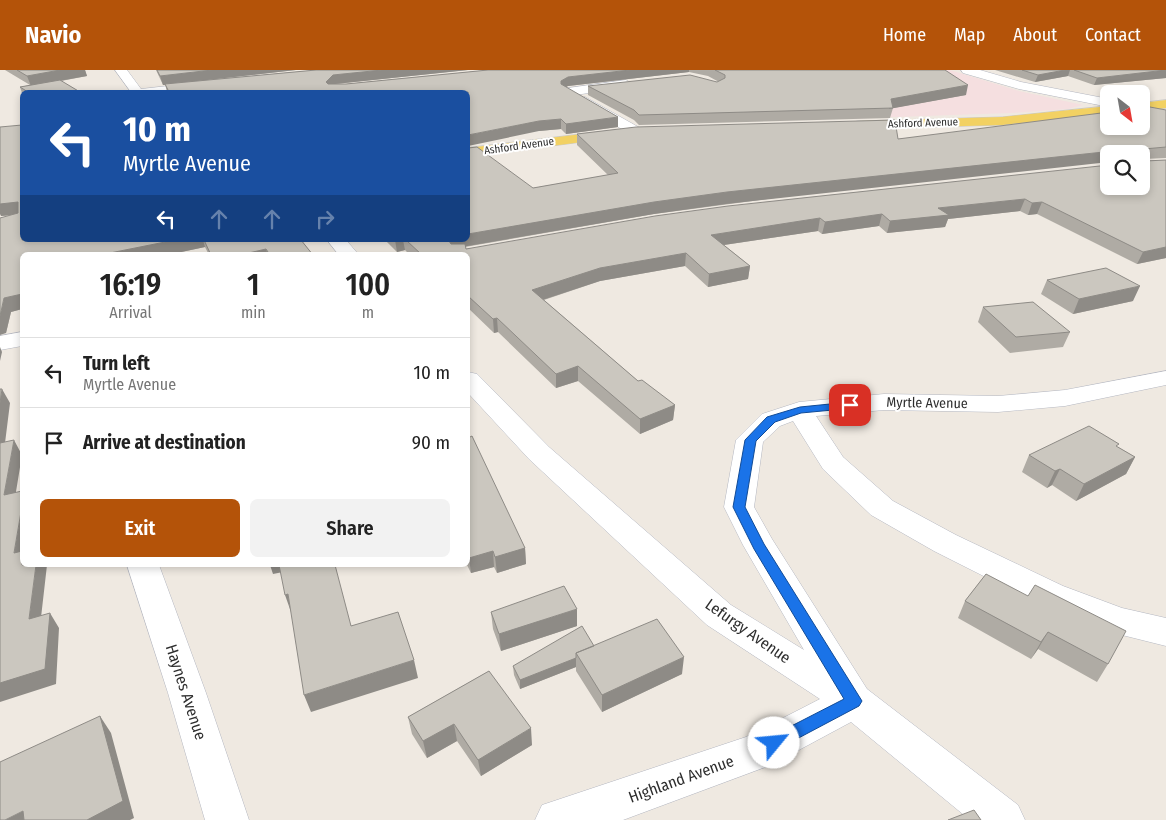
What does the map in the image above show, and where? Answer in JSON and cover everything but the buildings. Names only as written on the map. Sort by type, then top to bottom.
[{"type":"main road","points":[[1150,107],[1166,104]]},
{"type":"main road","name":"Ashford Avenue","points":[[846,126],[1002,121],[1100,111]]},
{"type":"main road","name":"Ashford Avenue","points":[[470,153],[635,131],[654,131]]},
{"type":"street","points":[[121,70],[136,90]]},
{"type":"street","points":[[967,70],[1020,85],[1100,102]]},
{"type":"street","points":[[635,131],[628,125],[568,92],[641,82]]},
{"type":"street","points":[[163,90],[212,85]]},
{"type":"street","points":[[1150,111],[1166,115]]},
{"type":"street","points":[[338,242],[346,252]]},
{"type":"street","points":[[0,343],[20,339]]},
{"type":"street","name":"Myrtle Avenue","points":[[854,701],[758,545],[739,507],[750,440],[771,420],[800,410],[884,402],[998,404],[1065,398],[1166,378]]},
{"type":"street","name":"Lefurgy Avenue","points":[[470,381],[539,452],[719,615],[854,701],[1003,820]]},
{"type":"street","points":[[800,410],[833,463],[882,508],[945,542],[1051,594],[1118,621],[1166,632]]},
{"type":"street","name":"Haynes Avenue","points":[[144,567],[188,693],[227,820]]},
{"type":"street","name":"Highland Avenue","points":[[557,820],[623,811],[757,752],[854,701]]},
{"type":"shaded area","points":[[728,70],[950,70],[1019,91],[1083,105],[1068,109],[1011,113],[839,119]]},
{"type":"route","points":[[774,743],[854,701],[758,545],[739,507],[750,440],[771,420],[800,410],[850,405]]}]
